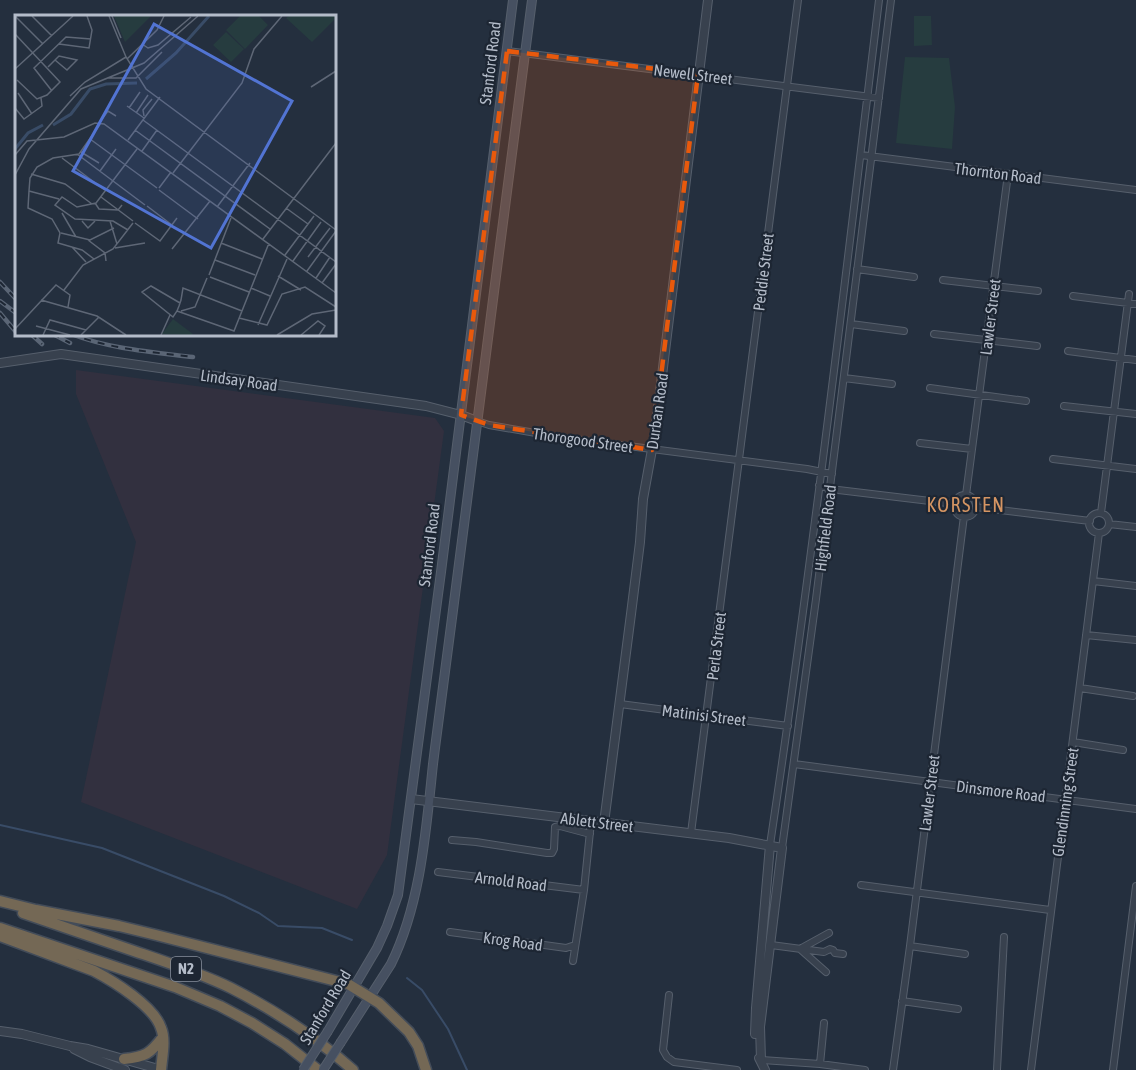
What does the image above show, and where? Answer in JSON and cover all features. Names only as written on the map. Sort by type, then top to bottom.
[{"type":"highway","points":[[0,903],[119,926],[340,982],[380,1003],[409,1032],[418,1046],[426,1070]]},
{"type":"highway","name":"N2","points":[[0,903],[183,967],[230,988],[261,1004],[296,1027],[353,1070]]},
{"type":"highway","name":"N2","points":[[0,928],[175,987],[220,1006],[285,1044],[318,1070]]},
{"type":"highway","points":[[0,936],[94,970],[132,996],[154,1016],[162,1028],[162,1070]]},
{"type":"highway","points":[[125,1064],[148,1054],[163,1037]]},
{"type":"main road","name":"Stanford Road","points":[[303,1070],[355,988],[377,948],[398,895],[513,0]]},
{"type":"main road","name":"Stanford Road","points":[[323,1070],[391,964],[407,928],[416,888],[532,0]]},
{"type":"street","name":"Durban Road","points":[[604,823],[640,542],[643,499],[652,450],[708,0]]},
{"type":"street","name":"Peddie Street","points":[[740,460],[798,0]]},
{"type":"street","name":"Highfield Road","points":[[760,1057],[755,1039],[755,1027],[770,845],[821,472],[879,0]]},
{"type":"street","name":"Highfield Road","points":[[760,1057],[760,1027],[782,848],[825,530],[891,0]]},
{"type":"street","name":"Newell Street","points":[[507,51],[879,98]]},
{"type":"street","name":"Thornton Road","points":[[861,155],[1136,190]]},
{"type":"street","name":"Lawler Street","points":[[966,495],[1008,174]]},
{"type":"street","points":[[857,269],[914,277]]},
{"type":"street","points":[[943,280],[1038,291]]},
{"type":"street","points":[[1101,513],[1129,294]]},
{"type":"street","points":[[1073,296],[1136,304]]},
{"type":"street","points":[[850,324],[904,331]]},
{"type":"street","points":[[934,334],[1037,346]]},
{"type":"street","points":[[1068,351],[1136,360]]},
{"type":"street","name":"Lindsay Road","points":[[0,363],[61,354],[426,406],[477,421]]},
{"type":"street","points":[[844,378],[891,384]]},
{"type":"street","points":[[930,388],[1026,401]]},
{"type":"street","points":[[1064,406],[1136,414]]},
{"type":"street","name":"Thorogood Street","points":[[477,421],[559,437],[832,474]]},
{"type":"street","points":[[920,443],[972,449]]},
{"type":"street","points":[[1053,459],[1136,470]]},
{"type":"street","name":"Perla Street","points":[[691,833],[740,460]]},
{"type":"street","points":[[819,485],[830,489],[955,504]]},
{"type":"street","points":[[966,495],[974,500],[976,507],[972,514],[963,516],[957,512],[955,504],[959,498],[966,495]]},
{"type":"street","points":[[976,507],[1090,521]]},
{"type":"street","points":[[1101,513],[1107,517],[1109,524],[1106,531],[1099,533],[1092,529],[1090,521],[1094,515],[1101,513]]},
{"type":"street","name":"Lawler Street","points":[[892,1070],[910,946],[963,516]]},
{"type":"street","points":[[1109,524],[1136,527]]},
{"type":"street","points":[[813,530],[825,530]]},
{"type":"street","name":"Glendinning Street","points":[[1031,1070],[1099,533]]},
{"type":"street","points":[[1093,581],[1136,586]]},
{"type":"street","points":[[1086,635],[1136,640]]},
{"type":"street","points":[[1080,688],[1133,696]]},
{"type":"street","name":"Matinisi Street","points":[[620,704],[788,726]]},
{"type":"street","points":[[1073,742],[1123,750]]},
{"type":"street","name":"Dinsmore Road","points":[[794,764],[1136,808]]},
{"type":"street","name":"Ablett Street","points":[[411,799],[691,833],[782,848]]},
{"type":"street","points":[[573,961],[591,822]]},
{"type":"street","points":[[452,840],[552,853],[555,827],[560,826],[590,834]]},
{"type":"street","name":"Arnold Road","points":[[438,872],[584,890]]},
{"type":"street","points":[[861,885],[1050,910]]},
{"type":"street","points":[[1113,1070],[1136,886]]},
{"type":"street","name":"Krog Road","points":[[450,932],[566,948],[576,945]]},
{"type":"street","points":[[800,949],[829,933]]},
{"type":"street","points":[[997,1070],[1004,937]]},
{"type":"street","points":[[771,945],[824,952],[830,957],[835,953],[843,954]]},
{"type":"street","points":[[910,946],[965,954]]},
{"type":"street","points":[[800,949],[826,972]]},
{"type":"street","points":[[669,995],[663,1050],[670,1060],[737,1070]]},
{"type":"street","points":[[902,1001],[958,1009]]},
{"type":"street","points":[[820,1065],[824,1023]]},
{"type":"street","points":[[0,1031],[88,1049],[125,1064],[162,1070]]},
{"type":"street","points":[[765,1070],[760,1057],[865,1070]]},
{"type":"highlighted area","points":[[507,51],[698,74],[652,450],[489,425],[461,415]]},
{"type":"shaded area","points":[[76,370],[435,418],[444,431],[387,855],[357,909],[81,802],[136,542],[76,394]]},
{"type":"green space","points":[[914,16],[931,16],[932,45],[914,46]]},
{"type":"green space","points":[[905,57],[949,58],[955,107],[952,149],[896,143]]},
{"type":"waterway","points":[[0,825],[102,848],[224,896],[259,913],[278,926],[322,928],[352,940]]},
{"type":"waterway","points":[[407,978],[422,990],[448,1029],[467,1070]]},
{"type":"railway","points":[[0,282],[15,298]]},
{"type":"railway","points":[[0,301],[15,312]]},
{"type":"railway","points":[[0,313],[15,331]]},
{"type":"railway","points":[[33,336],[42,344]]},
{"type":"railway","points":[[57,336],[70,343]]},
{"type":"railway","points":[[77,336],[116,347],[193,357]]},
{"type":"district","name":"KORSTEN","points":[[966,505]]}]
